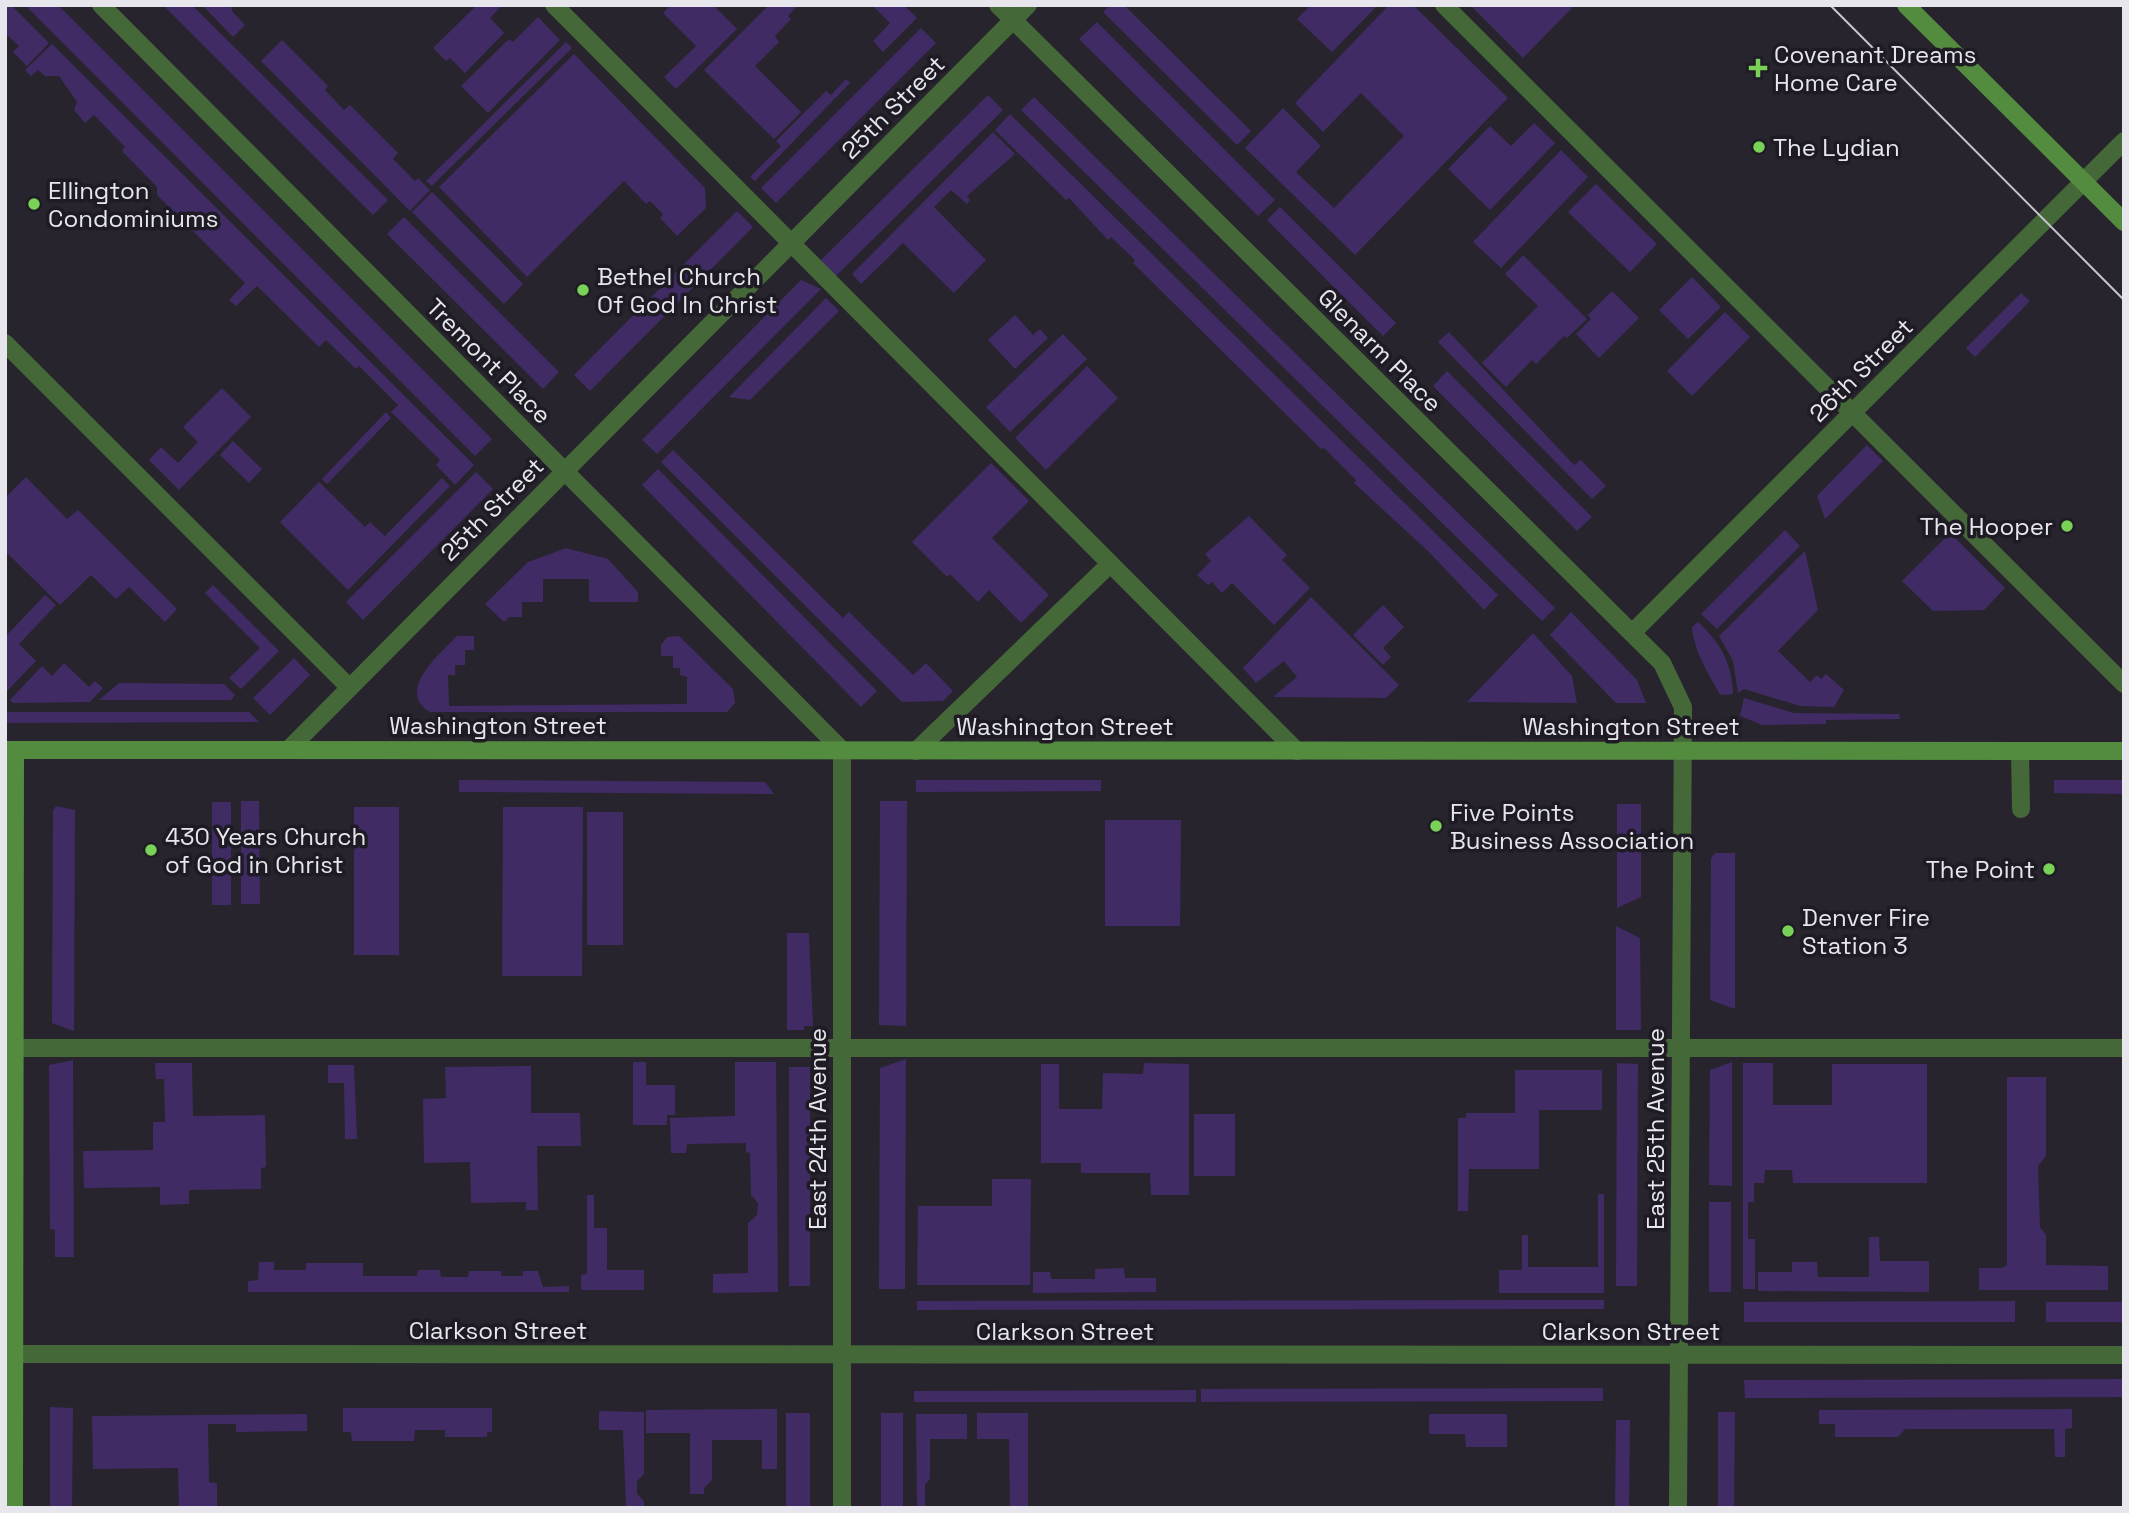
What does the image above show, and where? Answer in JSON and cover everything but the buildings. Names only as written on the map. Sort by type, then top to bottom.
[{"type":"street","name":"Tremont Place","points":[[101,5],[842,750]]},
{"type":"street","points":[[554,5],[1297,751]]},
{"type":"street","name":"Glenarm Place","points":[[998,5],[1662,663],[1683,707],[1682,751]]},
{"type":"street","name":"25th Street","points":[[288,750],[348,686],[1028,5]]},
{"type":"street","points":[[1444,5],[2124,684]]},
{"type":"street","points":[[1906,5],[2124,222]]},
{"type":"street","name":"26th Street","points":[[1632,633],[2124,141]]},
{"type":"street","points":[[5,343],[348,686]]},
{"type":"street","points":[[916,751],[1111,564]]},
{"type":"street","points":[[10,750],[10,1354],[14,1508]]},
{"type":"street","name":"Washington Street","points":[[10,750],[2124,751]]},
{"type":"street","name":"East 24th Avenue","points":[[842,750],[842,1508]]},
{"type":"street","name":"East 25th Avenue","points":[[1678,1508],[1682,751]]},
{"type":"street","points":[[2020,751],[2021,809]]},
{"type":"street","points":[[10,1048],[2124,1048]]},
{"type":"street","name":"Clarkson Street","points":[[10,1354],[2124,1355]]},
{"type":"shaded area","points":[[5,5],[11,5],[49,43],[27,66],[13,52],[19,46],[5,33]]},
{"type":"shaded area","points":[[25,5],[58,5],[492,439],[475,456]]},
{"type":"shaded area","points":[[163,5],[192,5],[388,200],[373,215]]},
{"type":"shaded area","points":[[202,5],[231,5],[232,11],[245,25],[233,37]]},
{"type":"shaded area","points":[[477,5],[501,6],[490,18],[504,33],[465,73],[450,58],[446,61],[433,48]]},
{"type":"shaded area","points":[[671,5],[713,5],[737,29],[676,89],[664,77],[696,46],[663,13]]},
{"type":"shaded area","points":[[769,5],[798,5],[788,16],[791,19],[775,36],[779,42],[755,66],[801,112],[774,139],[704,70]]},
{"type":"shaded area","points":[[872,5],[904,5],[917,18],[883,52],[873,41],[890,23]]},
{"type":"shaded area","points":[[1110,5],[1124,5],[1251,131],[1237,145],[1103,12]]},
{"type":"shaded area","points":[[1311,5],[1378,5],[1332,52],[1297,19]]},
{"type":"shaded area","points":[[1389,5],[1413,5],[1508,98],[1355,255],[1245,148],[1283,108],[1321,146],[1296,172],[1334,208],[1404,136],[1361,93],[1323,132],[1295,103]]},
{"type":"shaded area","points":[[1470,5],[1575,5],[1523,58]]},
{"type":"shaded area","points":[[538,17],[560,40],[488,113],[461,86],[509,39],[513,42]]},
{"type":"shaded area","points":[[1097,22],[1275,200],[1258,216],[1079,39]]},
{"type":"shaded area","points":[[921,28],[936,43],[776,203],[761,188]]},
{"type":"shaded area","points":[[282,40],[328,86],[325,90],[344,110],[350,105],[398,153],[393,159],[415,181],[418,178],[430,190],[410,211],[261,61]]},
{"type":"shaded area","points":[[566,42],[572,48],[432,186],[426,181]]},
{"type":"shaded area","points":[[52,44],[474,465],[455,485],[436,465],[440,460],[391,412],[398,405],[359,366],[356,369],[326,340],[319,347],[257,286],[236,306],[229,300],[245,283],[157,195],[157,187],[122,151],[125,147],[94,115],[85,123],[74,110],[77,102],[59,76],[45,76],[38,70],[31,76],[25,70]]},
{"type":"shaded area","points":[[574,54],[705,188],[706,208],[677,236],[660,218],[663,214],[650,201],[646,204],[624,181],[527,277],[439,187]]},
{"type":"shaded area","points":[[846,79],[850,83],[755,181],[750,177],[781,146],[776,141],[826,91],[831,95]]},
{"type":"shaded area","points":[[988,95],[1003,110],[834,278],[819,262]]},
{"type":"shaded area","points":[[1034,97],[1555,608],[1542,621],[1021,110]]},
{"type":"shaded area","points":[[1010,114],[1498,595],[1484,610],[1429,552],[1354,483],[1356,480],[1324,448],[1321,449],[1133,263],[1135,260],[1111,237],[1108,240],[1069,198],[1066,200],[995,130]]},
{"type":"shaded area","points":[[1534,123],[1555,143],[1490,210],[1448,169],[1490,126],[1511,146]]},
{"type":"shaded area","points":[[993,132],[1015,154],[967,196],[970,200],[967,204],[951,190],[934,207],[986,260],[954,293],[903,243],[861,284],[852,274]]},
{"type":"shaded area","points":[[1561,150],[1588,177],[1501,268],[1473,242]]},
{"type":"shaded area","points":[[1596,184],[1657,244],[1630,272],[1568,212]]},
{"type":"shaded area","points":[[432,192],[523,284],[504,304],[412,212]]},
{"type":"shaded area","points":[[1280,207],[1396,323],[1383,336],[1267,220]]},
{"type":"shaded area","points":[[737,211],[753,227],[590,391],[574,375]]},
{"type":"shaded area","points":[[404,217],[559,372],[543,389],[387,234]]},
{"type":"shaded area","points":[[1523,255],[1587,319],[1567,338],[1564,336],[1536,364],[1532,360],[1506,387],[1482,363],[1538,306],[1505,274]]},
{"type":"shaded area","points":[[1692,277],[1721,307],[1688,339],[1659,310]]},
{"type":"shaded area","points":[[801,280],[821,289],[657,454],[642,440]]},
{"type":"shaded area","points":[[1612,291],[1639,318],[1599,358],[1576,334],[1591,319],[1588,315]]},
{"type":"shaded area","points":[[2021,293],[2030,301],[1975,357],[1966,348]]},
{"type":"shaded area","points":[[826,298],[839,311],[750,400],[729,397]]},
{"type":"shaded area","points":[[1725,312],[1750,337],[1692,396],[1667,371]]},
{"type":"shaded area","points":[[1015,315],[1033,335],[1040,329],[1048,338],[1015,369],[988,340]]},
{"type":"shaded area","points":[[1449,332],[1574,465],[1581,460],[1606,486],[1592,499],[1438,342]]},
{"type":"shaded area","points":[[1063,334],[1087,359],[1010,432],[986,407]]},
{"type":"shaded area","points":[[1087,366],[1118,398],[1046,470],[1015,438]]},
{"type":"shaded area","points":[[1447,371],[1592,517],[1577,531],[1433,386]]},
{"type":"shaded area","points":[[222,388],[251,417],[179,490],[149,460],[161,447],[178,463],[198,442],[183,427]]},
{"type":"shaded area","points":[[386,412],[391,418],[327,484],[322,479]]},
{"type":"shaded area","points":[[233,441],[262,469],[249,483],[220,455]]},
{"type":"shaded area","points":[[1867,445],[1883,461],[1825,519],[1817,496]]},
{"type":"shaded area","points":[[673,450],[843,618],[849,612],[913,675],[926,663],[953,691],[943,701],[902,702],[661,462]]},
{"type":"shaded area","points":[[991,463],[1029,501],[992,538],[1049,595],[1021,623],[989,590],[978,602],[950,574],[947,577],[912,542]]},
{"type":"shaded area","points":[[658,469],[877,691],[861,707],[642,485]]},
{"type":"shaded area","points":[[476,472],[493,489],[363,620],[346,602]]},
{"type":"shaded area","points":[[26,477],[67,519],[78,510],[177,609],[165,622],[129,587],[116,599],[91,575],[60,605],[5,551],[5,498]]},
{"type":"shaded area","points":[[442,478],[450,486],[348,590],[280,522],[319,482],[365,527],[370,522],[385,536]]},
{"type":"shaded area","points":[[1249,516],[1287,555],[1282,560],[1310,588],[1274,625],[1232,583],[1222,593],[1212,582],[1208,585],[1197,575],[1211,561],[1205,554]]},
{"type":"shaded area","points":[[1785,530],[1800,546],[1717,629],[1701,614]]},
{"type":"shaded area","points":[[1950,533],[2005,588],[1984,610],[1933,611],[1902,581]]},
{"type":"shaded area","points":[[566,548],[608,559],[638,592],[638,602],[589,602],[589,579],[543,579],[543,602],[522,602],[522,617],[509,617],[504,622],[485,604],[528,562]]},
{"type":"shaded area","points":[[1805,551],[1818,610],[1778,651],[1810,682],[1817,675],[1821,679],[1826,674],[1844,690],[1834,707],[1800,706],[1744,689],[1738,693],[1733,661],[1719,636]]},
{"type":"shaded area","points":[[213,585],[279,651],[241,689],[229,678],[260,648],[205,593]]},
{"type":"shaded area","points":[[45,595],[56,605],[19,644],[36,661],[5,693],[5,637]]},
{"type":"shaded area","points":[[1311,597],[1399,685],[1386,698],[1273,697],[1297,677],[1284,661],[1256,683],[1243,668]]},
{"type":"shaded area","points":[[1383,605],[1404,627],[1383,648],[1391,657],[1383,665],[1353,635]]},
{"type":"shaded area","points":[[1571,612],[1637,680],[1646,703],[1616,703],[1550,635]]},
{"type":"shaded area","points":[[1698,622],[1724,654],[1733,694],[1720,695],[1703,663],[1693,636],[1692,627]]},
{"type":"shaded area","points":[[1533,633],[1572,676],[1577,703],[1467,702]]},
{"type":"shaded area","points":[[457,636],[474,636],[474,650],[465,650],[465,665],[455,665],[455,675],[448,675],[449,706],[687,704],[687,677],[680,675],[680,668],[673,668],[673,656],[661,656],[661,645],[667,637],[679,636],[733,689],[735,703],[727,712],[430,712],[420,703],[417,694],[419,683],[432,662]]},
{"type":"shaded area","points":[[294,658],[310,675],[270,715],[253,698]]},
{"type":"shaded area","points":[[64,663],[89,687],[95,681],[103,688],[90,702],[13,703],[10,700],[42,666],[52,676]]},
{"type":"shaded area","points":[[119,683],[224,684],[235,695],[231,700],[99,700]]},
{"type":"shaded area","points":[[1744,698],[1794,713],[1899,714],[1900,719],[1826,720],[1826,724],[1762,725],[1740,716]]},
{"type":"shaded area","points":[[5,712],[249,712],[259,722],[5,723]]},
{"type":"shaded area","points":[[459,780],[765,782],[774,794],[459,792]]},
{"type":"shaded area","points":[[916,780],[1101,780],[1101,791],[916,792]]},
{"type":"shaded area","points":[[2054,780],[2124,780],[2124,794],[2054,793]]},
{"type":"shaded area","points":[[241,801],[259,801],[260,904],[241,904]]},
{"type":"shaded area","points":[[880,801],[907,801],[906,1026],[879,1025]]},
{"type":"shaded area","points":[[212,802],[231,802],[231,905],[212,905]]},
{"type":"shaded area","points":[[1617,804],[1641,804],[1641,897],[1617,908]]},
{"type":"shaded area","points":[[56,806],[75,810],[74,1031],[52,1023],[53,811]]},
{"type":"shaded area","points":[[354,807],[399,807],[399,955],[354,955]]},
{"type":"shaded area","points":[[503,807],[583,807],[582,976],[502,976]]},
{"type":"shaded area","points":[[587,812],[623,812],[623,945],[587,945]]},
{"type":"shaded area","points":[[1105,820],[1181,820],[1180,926],[1105,926]]},
{"type":"shaded area","points":[[1715,853],[1735,853],[1735,1009],[1710,1000],[1711,859]]},
{"type":"shaded area","points":[[1616,926],[1640,938],[1641,1030],[1616,1030]]},
{"type":"shaded area","points":[[787,933],[809,933],[813,1026],[804,1026],[804,1030],[787,1030]]},
{"type":"shaded area","points":[[906,1059],[905,1289],[879,1289],[880,1068]]},
{"type":"shaded area","points":[[73,1060],[74,1257],[55,1257],[55,1230],[50,1229],[49,1065]]},
{"type":"shaded area","points":[[633,1062],[646,1062],[646,1085],[675,1085],[675,1115],[667,1115],[667,1125],[633,1125]]},
{"type":"shaded area","points":[[735,1062],[776,1062],[778,1292],[713,1293],[713,1274],[748,1273],[748,1223],[757,1215],[758,1203],[751,1195],[750,1153],[746,1152],[746,1143],[687,1144],[686,1153],[671,1153],[670,1118],[735,1116]]},
{"type":"shaded area","points":[[1732,1062],[1732,1186],[1709,1185],[1710,1070]]},
{"type":"shaded area","points":[[155,1063],[192,1063],[193,1116],[265,1115],[266,1167],[261,1168],[261,1189],[189,1190],[189,1204],[160,1205],[160,1187],[84,1188],[83,1151],[153,1150],[153,1122],[165,1122],[164,1079],[156,1079]]},
{"type":"shaded area","points":[[1144,1063],[1189,1064],[1189,1195],[1151,1195],[1150,1173],[1081,1173],[1081,1163],[1041,1163],[1041,1064],[1059,1064],[1059,1109],[1102,1109],[1103,1073],[1143,1074]]},
{"type":"shaded area","points":[[1617,1063],[1638,1064],[1637,1286],[1616,1286]]},
{"type":"shaded area","points":[[1743,1063],[1773,1063],[1773,1105],[1832,1105],[1832,1064],[1927,1064],[1927,1183],[1793,1183],[1792,1170],[1765,1170],[1764,1183],[1754,1183],[1754,1202],[1748,1202],[1748,1239],[1755,1239],[1755,1289],[1743,1289]]},
{"type":"shaded area","points":[[328,1065],[354,1065],[357,1139],[345,1139],[344,1083],[328,1083]]},
{"type":"shaded area","points":[[531,1066],[531,1113],[580,1113],[581,1146],[537,1146],[538,1210],[526,1210],[526,1202],[471,1203],[470,1162],[424,1163],[423,1099],[446,1098],[445,1067]]},
{"type":"shaded area","points":[[789,1067],[810,1067],[810,1286],[789,1286]]},
{"type":"shaded area","points":[[1515,1070],[1602,1070],[1602,1110],[1539,1110],[1539,1169],[1469,1169],[1468,1211],[1458,1211],[1458,1118],[1466,1118],[1466,1113],[1515,1113]]},
{"type":"shaded area","points":[[2007,1077],[2046,1077],[2046,1156],[2038,1166],[2040,1227],[2046,1235],[2046,1265],[2108,1266],[2108,1290],[1979,1290],[1979,1268],[2002,1268],[2007,1265]]},
{"type":"shaded area","points":[[1194,1114],[1235,1114],[1235,1176],[1194,1176]]},
{"type":"shaded area","points":[[992,1179],[1031,1179],[1030,1285],[917,1285],[918,1206],[992,1206]]},
{"type":"shaded area","points":[[1598,1194],[1604,1194],[1604,1293],[1499,1293],[1499,1270],[1522,1270],[1522,1235],[1528,1235],[1528,1267],[1598,1267]]},
{"type":"shaded area","points":[[587,1195],[594,1195],[594,1228],[607,1228],[607,1270],[644,1270],[644,1290],[581,1290],[581,1275],[587,1274]]},
{"type":"shaded area","points":[[1709,1202],[1731,1202],[1731,1292],[1709,1292]]},
{"type":"shaded area","points":[[1869,1237],[1879,1237],[1880,1261],[1929,1261],[1929,1292],[1758,1291],[1758,1272],[1792,1272],[1792,1262],[1817,1262],[1818,1277],[1869,1277]]},
{"type":"shaded area","points":[[259,1262],[274,1262],[274,1270],[306,1270],[306,1263],[363,1263],[363,1276],[417,1276],[418,1270],[440,1270],[441,1277],[468,1277],[469,1271],[501,1271],[501,1276],[523,1276],[523,1271],[538,1271],[543,1287],[569,1286],[569,1292],[248,1292],[248,1281],[258,1280]]},
{"type":"shaded area","points":[[1124,1268],[1125,1278],[1156,1278],[1156,1292],[1033,1293],[1033,1272],[1050,1272],[1051,1279],[1095,1279],[1095,1269]]},
{"type":"shaded area","points":[[1604,1300],[1604,1309],[917,1310],[917,1301]]},
{"type":"shaded area","points":[[2015,1301],[2015,1322],[1744,1322],[1744,1302]]},
{"type":"shaded area","points":[[2046,1302],[2124,1302],[2124,1322],[2046,1322]]},
{"type":"shaded area","points":[[2124,1379],[2124,1397],[1745,1398],[1744,1380]]},
{"type":"shaded area","points":[[1603,1388],[1603,1401],[1201,1402],[1201,1389]]},
{"type":"shaded area","points":[[1196,1390],[1196,1402],[914,1402],[914,1391]]},
{"type":"shaded area","points":[[50,1407],[73,1408],[72,1508],[50,1508]]},
{"type":"shaded area","points":[[343,1408],[492,1408],[492,1432],[487,1432],[487,1437],[445,1437],[445,1430],[415,1430],[414,1441],[352,1441],[351,1432],[343,1432]]},
{"type":"shaded area","points":[[777,1409],[777,1469],[762,1469],[762,1440],[712,1440],[712,1480],[704,1488],[704,1494],[690,1494],[690,1433],[646,1433],[646,1410]]},
{"type":"shaded area","points":[[2072,1409],[2072,1428],[2065,1429],[2065,1457],[2055,1457],[2054,1429],[1905,1429],[1898,1437],[1835,1437],[1835,1424],[1819,1424],[1819,1410]]},
{"type":"shaded area","points":[[599,1411],[644,1412],[644,1474],[637,1481],[637,1494],[644,1501],[644,1508],[626,1508],[623,1430],[599,1430]]},
{"type":"shaded area","points":[[1718,1412],[1735,1412],[1734,1508],[1718,1508]]},
{"type":"shaded area","points":[[786,1413],[810,1413],[810,1508],[786,1508]]},
{"type":"shaded area","points":[[881,1413],[903,1413],[903,1508],[881,1508]]},
{"type":"shaded area","points":[[977,1413],[1028,1413],[1028,1508],[1010,1508],[1009,1439],[977,1439]]},
{"type":"shaded area","points":[[307,1414],[307,1431],[236,1432],[236,1424],[208,1424],[209,1482],[217,1483],[217,1508],[179,1508],[178,1468],[93,1469],[92,1416]]},
{"type":"shaded area","points":[[916,1414],[967,1414],[967,1439],[930,1439],[930,1479],[925,1484],[925,1508],[917,1508]]},
{"type":"shaded area","points":[[1429,1414],[1507,1414],[1507,1447],[1466,1447],[1465,1434],[1429,1434]]},
{"type":"shaded area","points":[[1616,1420],[1630,1420],[1629,1508],[1615,1508]]},
{"type":"tram line","points":[[1830,5],[2124,300]]},
{"type":"place","name":"Covenant Dreams Home Care","points":[[1758,68]]},
{"type":"place","name":"The Lydian","points":[[1759,147]]},
{"type":"place","name":"Ellington Condominiums","points":[[34,204]]},
{"type":"place","name":"Bethel Church Of God In Christ","points":[[583,290]]},
{"type":"place","name":"The Hooper","points":[[2067,526]]},
{"type":"place","name":"Five Points Business Association","points":[[1436,826]]},
{"type":"place","name":"430 Years Church of God in Christ","points":[[151,850]]},
{"type":"place","name":"The Point","points":[[2049,869]]},
{"type":"place","name":"Denver Fire Station 3","points":[[1788,931]]}]
